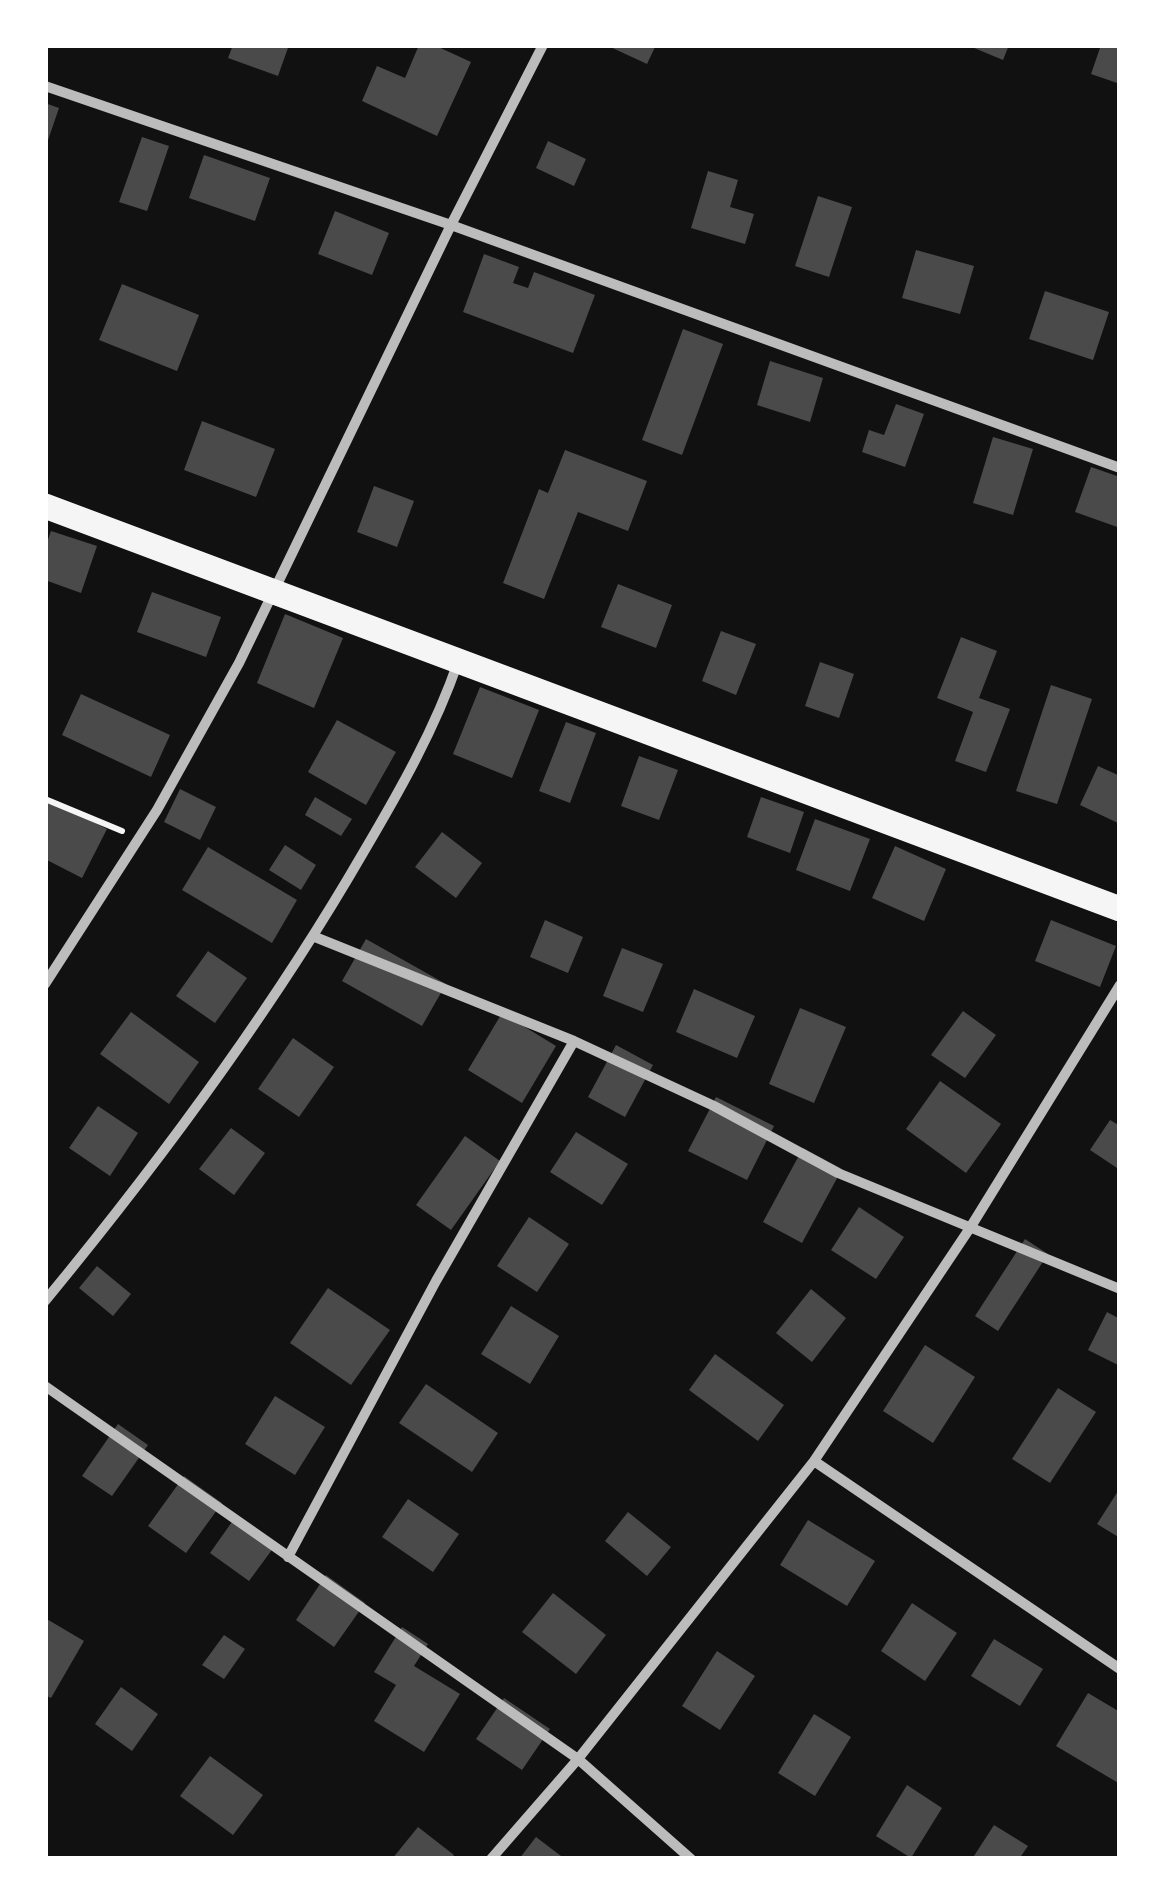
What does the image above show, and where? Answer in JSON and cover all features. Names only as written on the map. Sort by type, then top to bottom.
[{"type":"main road","points":[[45,506],[1120,909]]},
{"type":"street","points":[[45,984],[139,838],[239,664],[451,225],[543,45]]},
{"type":"street","points":[[45,86],[451,225],[1120,468]]},
{"type":"street","points":[[45,1301],[143,1181],[314,937],[401,788],[458,662]]},
{"type":"street","points":[[314,937],[574,1041],[714,1106],[838,1173],[1120,1289]]},
{"type":"street","points":[[491,1859],[578,1759],[814,1460],[970,1228],[1120,985]]},
{"type":"street","points":[[288,1557],[436,1281],[574,1041]]},
{"type":"street","points":[[45,1386],[578,1759],[690,1859]]},
{"type":"street","points":[[814,1460],[1120,1669]]},
{"type":"path","points":[[45,799],[139,838]]},
{"type":"building","points":[[233,45],[289,45],[278,76],[228,58]]},
{"type":"building","points":[[419,45],[434,45],[471,62],[437,136],[362,101],[377,66],[405,78]]},
{"type":"building","points":[[606,45],[656,45],[647,64]]},
{"type":"building","points":[[967,45],[1009,45],[1003,60]]},
{"type":"building","points":[[1101,45],[1120,45],[1120,84],[1091,74]]},
{"type":"building","points":[[45,103],[59,108],[46,146],[45,146]]},
{"type":"building","points":[[142,137],[169,146],[147,211],[119,202]]},
{"type":"building","points":[[548,141],[586,159],[574,186],[536,168]]},
{"type":"building","points":[[204,155],[270,178],[255,221],[189,198]]},
{"type":"building","points":[[708,171],[738,180],[730,207],[754,214],[745,244],[691,228]]},
{"type":"building","points":[[818,196],[852,207],[829,277],[795,266]]},
{"type":"building","points":[[335,211],[389,233],[372,275],[318,254]]},
{"type":"building","points":[[916,250],[974,266],[960,314],[902,298]]},
{"type":"building","points":[[484,254],[519,267],[513,283],[528,288],[534,272],[595,295],[573,353],[463,312]]},
{"type":"building","points":[[122,284],[199,315],[177,371],[99,340]]},
{"type":"building","points":[[1045,291],[1109,312],[1093,360],[1029,339]]},
{"type":"building","points":[[683,329],[723,344],[682,455],[642,440]]},
{"type":"building","points":[[770,361],[823,378],[810,422],[757,405]]},
{"type":"building","points":[[896,404],[924,414],[905,467],[862,452],[869,430],[884,435]]},
{"type":"building","points":[[202,421],[275,449],[256,497],[184,470]]},
{"type":"building","points":[[993,437],[1033,449],[1013,515],[973,503]]},
{"type":"building","points":[[565,450],[647,481],[628,531],[578,512],[544,599],[503,583],[539,489],[548,493]]},
{"type":"building","points":[[1091,467],[1120,477],[1120,528],[1075,512]]},
{"type":"building","points":[[374,486],[414,501],[397,547],[357,532]]},
{"type":"building","points":[[51,531],[97,546],[81,593],[45,580],[45,548]]},
{"type":"building","points":[[618,584],[672,605],[656,648],[601,627]]},
{"type":"building","points":[[152,592],[221,617],[206,657],[137,632]]},
{"type":"building","points":[[285,614],[343,638],[314,708],[257,683]]},
{"type":"building","points":[[721,631],[756,644],[736,695],[702,681]]},
{"type":"building","points":[[961,637],[997,651],[979,698],[1010,709],[986,772],[955,761],[973,712],[937,698]]},
{"type":"building","points":[[820,662],[854,674],[839,718],[805,706]]},
{"type":"building","points":[[1051,685],[1092,699],[1057,804],[1016,791]]},
{"type":"building","points":[[480,687],[539,710],[512,778],[453,754]]},
{"type":"building","points":[[81,694],[170,735],[151,777],[62,735]]},
{"type":"building","points":[[337,720],[396,752],[366,805],[308,772]]},
{"type":"building","points":[[566,722],[596,733],[570,803],[539,791]]},
{"type":"building","points":[[639,756],[678,770],[659,820],[621,806]]},
{"type":"building","points":[[1098,766],[1120,776],[1120,824],[1080,805]]},
{"type":"building","points":[[180,789],[216,807],[200,840],[164,822]]},
{"type":"building","points":[[45,797],[107,829],[82,878],[45,859]]},
{"type":"building","points":[[315,797],[352,819],[341,836],[305,815]]},
{"type":"building","points":[[761,797],[804,812],[790,853],[747,837]]},
{"type":"building","points":[[815,819],[870,839],[850,891],[796,870]]},
{"type":"building","points":[[442,832],[482,863],[456,898],[415,867]]},
{"type":"building","points":[[285,845],[316,865],[301,890],[269,870]]},
{"type":"building","points":[[895,846],[946,869],[924,921],[872,898]]},
{"type":"building","points":[[208,847],[297,900],[272,943],[182,890]]},
{"type":"building","points":[[545,920],[583,937],[568,973],[530,957]]},
{"type":"building","points":[[1051,920],[1116,946],[1100,987],[1035,961]]},
{"type":"building","points":[[366,939],[446,984],[422,1026],[342,981]]},
{"type":"building","points":[[622,948],[663,964],[643,1012],[603,996]]},
{"type":"building","points":[[208,951],[247,978],[215,1023],[176,996]]},
{"type":"building","points":[[694,989],[755,1016],[737,1058],[676,1032]]},
{"type":"building","points":[[800,1008],[846,1027],[814,1103],[769,1084]]},
{"type":"building","points":[[963,1011],[996,1035],[965,1078],[931,1055]]},
{"type":"building","points":[[131,1012],[199,1062],[169,1104],[100,1054]]},
{"type":"building","points":[[502,1013],[556,1046],[522,1103],[468,1070]]},
{"type":"building","points":[[293,1038],[334,1067],[299,1117],[258,1089]]},
{"type":"building","points":[[616,1045],[653,1065],[625,1117],[588,1097]]},
{"type":"building","points":[[940,1081],[1001,1124],[966,1173],[906,1129]]},
{"type":"building","points":[[716,1097],[774,1126],[747,1180],[688,1151]]},
{"type":"building","points":[[98,1106],[138,1133],[110,1176],[69,1148]]},
{"type":"building","points":[[1110,1120],[1120,1126],[1120,1170],[1090,1150]]},
{"type":"building","points":[[231,1128],[265,1153],[234,1195],[199,1169]]},
{"type":"building","points":[[576,1132],[628,1164],[602,1205],[550,1172]]},
{"type":"building","points":[[465,1136],[500,1161],[451,1230],[416,1205]]},
{"type":"building","points":[[803,1148],[842,1169],[802,1243],[763,1222]]},
{"type":"building","points":[[859,1207],[904,1237],[876,1279],[831,1250]]},
{"type":"building","points":[[529,1217],[569,1244],[537,1292],[497,1266]]},
{"type":"building","points":[[1025,1239],[1048,1254],[998,1331],[975,1316]]},
{"type":"building","points":[[97,1266],[131,1294],[113,1316],[79,1288]]},
{"type":"building","points":[[328,1288],[390,1330],[351,1385],[290,1343]]},
{"type":"building","points":[[811,1289],[846,1318],[812,1362],[776,1333]]},
{"type":"building","points":[[511,1306],[559,1336],[530,1384],[481,1354]]},
{"type":"building","points":[[1107,1312],[1120,1319],[1120,1366],[1088,1350]]},
{"type":"building","points":[[925,1345],[975,1377],[933,1443],[883,1411]]},
{"type":"building","points":[[715,1354],[784,1405],[758,1441],[689,1390]]},
{"type":"building","points":[[426,1384],[498,1433],[472,1472],[399,1423]]},
{"type":"building","points":[[1058,1388],[1096,1412],[1050,1483],[1012,1459]]},
{"type":"building","points":[[275,1396],[325,1427],[295,1475],[245,1444]]},
{"type":"building","points":[[118,1424],[148,1445],[112,1496],[82,1476]]},
{"type":"building","points":[[184,1476],[222,1503],[186,1553],[148,1526]]},
{"type":"building","points":[[1120,1488],[1120,1538],[1097,1524]]},
{"type":"building","points":[[408,1499],[459,1534],[433,1572],[382,1537]]},
{"type":"building","points":[[628,1512],[671,1547],[647,1576],[605,1541]]},
{"type":"building","points":[[234,1519],[274,1547],[249,1581],[210,1553]]},
{"type":"building","points":[[808,1520],[875,1561],[847,1606],[780,1565]]},
{"type":"building","points":[[326,1575],[365,1603],[334,1647],[296,1620]]},
{"type":"building","points":[[553,1593],[606,1635],[576,1674],[522,1632]]},
{"type":"building","points":[[912,1603],[957,1633],[925,1681],[881,1651]]},
{"type":"building","points":[[45,1618],[84,1641],[51,1698],[45,1695]]},
{"type":"building","points":[[402,1627],[428,1644],[414,1666],[460,1694],[424,1752],[374,1721],[396,1685],[374,1672]]},
{"type":"building","points":[[224,1635],[245,1649],[224,1679],[202,1665]]},
{"type":"building","points":[[994,1639],[1043,1669],[1020,1706],[971,1676]]},
{"type":"building","points":[[717,1651],[755,1676],[720,1730],[682,1706]]},
{"type":"building","points":[[121,1687],[158,1714],[132,1751],[95,1724]]},
{"type":"building","points":[[1088,1693],[1120,1712],[1120,1784],[1056,1746]]},
{"type":"building","points":[[504,1698],[550,1729],[522,1770],[476,1739]]},
{"type":"building","points":[[814,1714],[851,1737],[815,1796],[778,1773]]},
{"type":"building","points":[[210,1756],[263,1795],[233,1835],[180,1796]]},
{"type":"building","points":[[907,1785],[942,1808],[911,1858],[876,1836]]},
{"type":"building","points":[[994,1825],[1028,1846],[1019,1859],[972,1859]]},
{"type":"building","points":[[418,1827],[454,1855],[451,1859],[392,1859]]},
{"type":"building","points":[[536,1837],[565,1859],[519,1859]]}]
